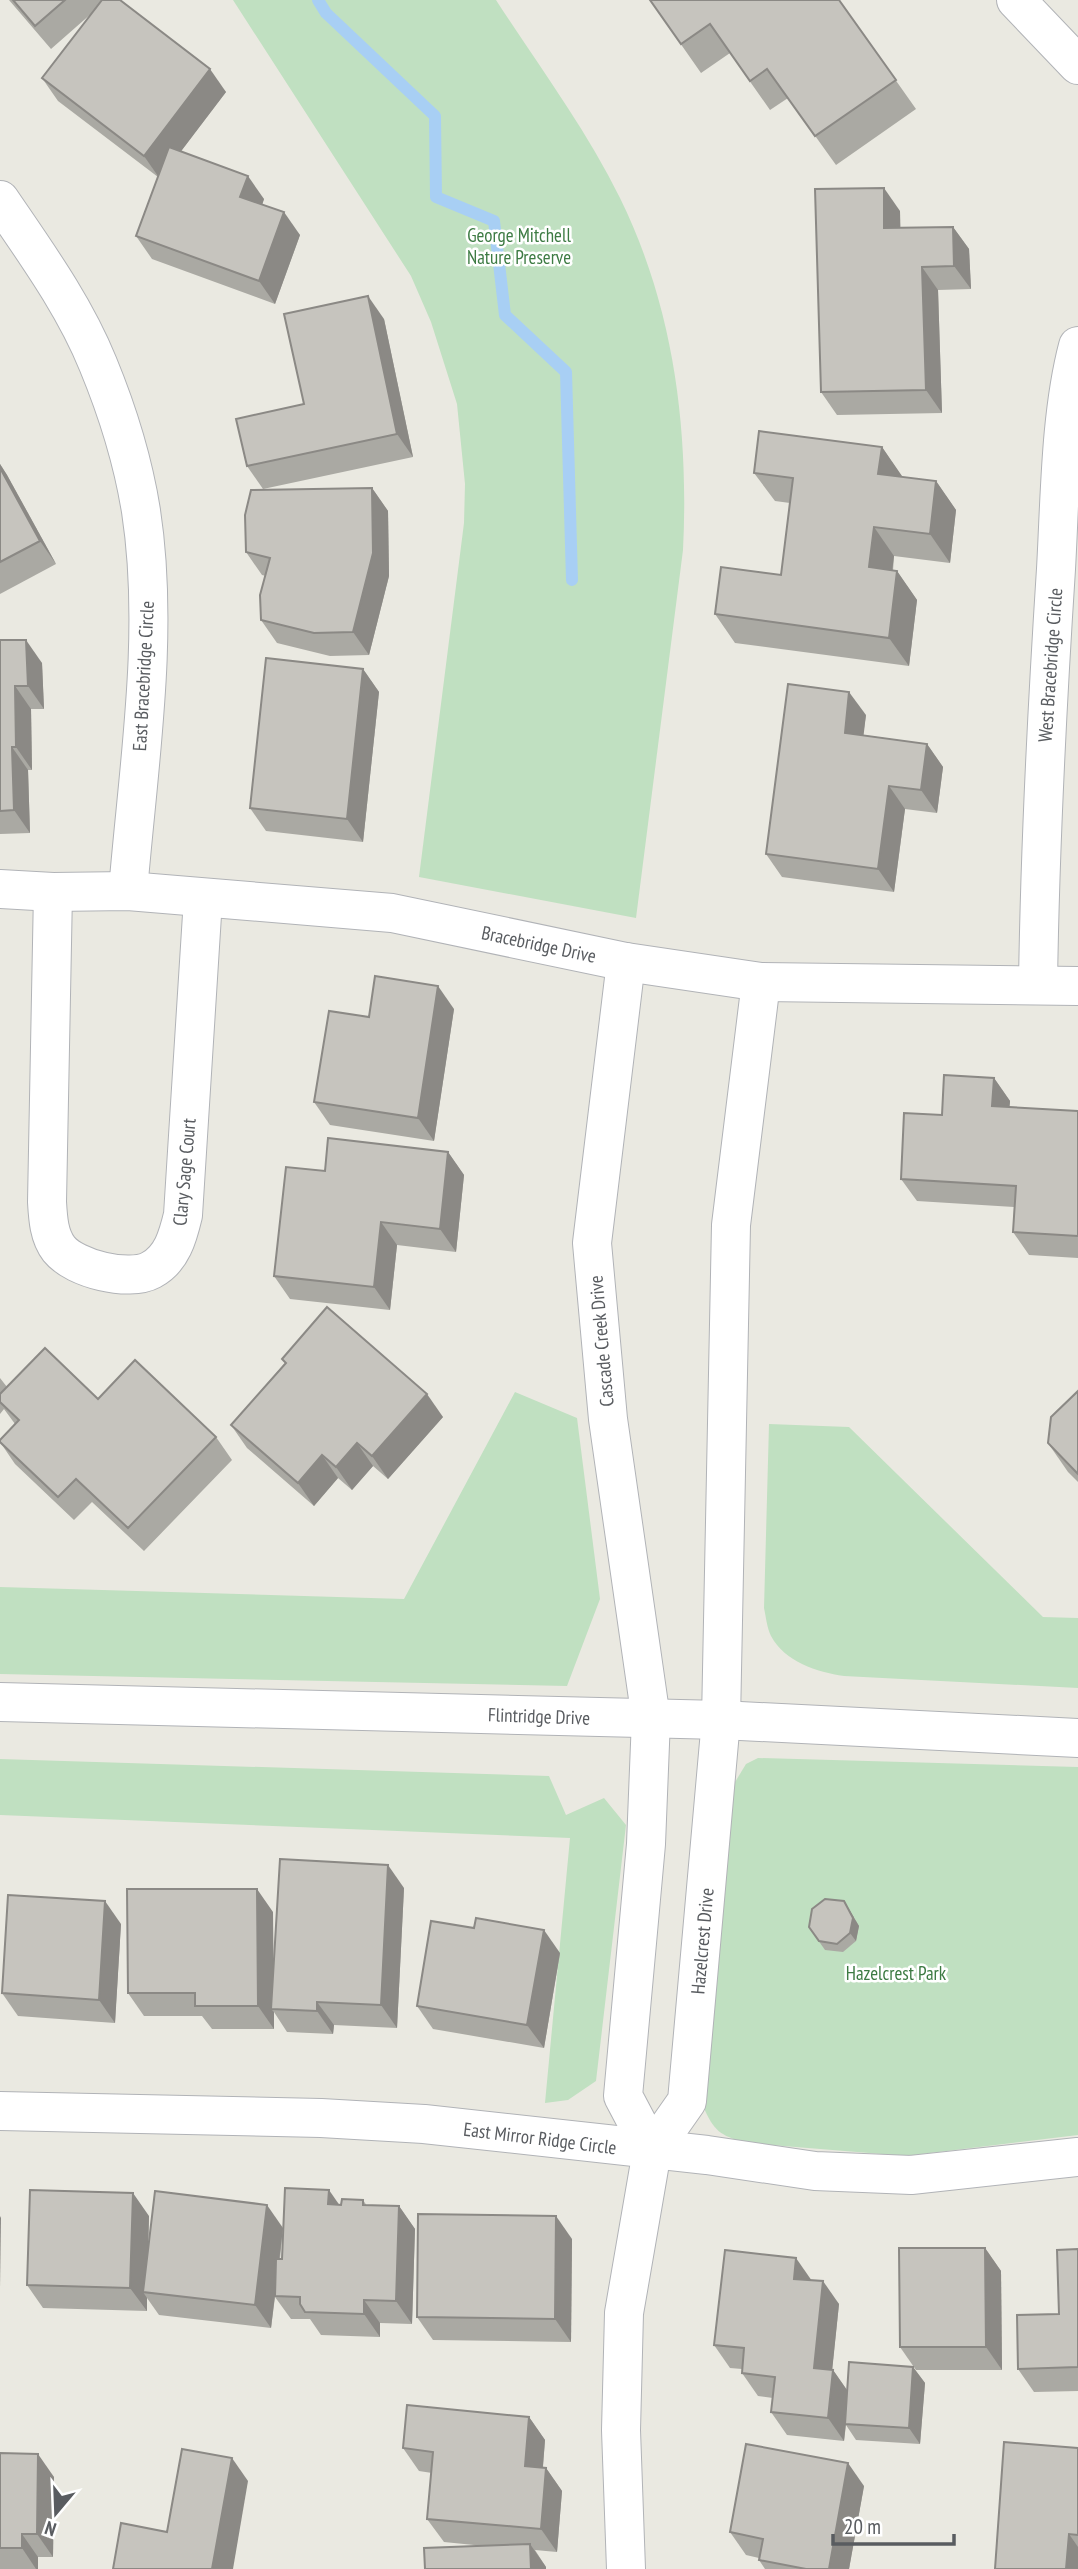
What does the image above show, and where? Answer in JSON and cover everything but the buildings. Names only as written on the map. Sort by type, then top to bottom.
[{"type":"street","points":[[1016,0],[1078,65]]},
{"type":"street","name":"East Bracebridge Circle","points":[[0,201],[53,278],[98,364],[128,452],[141,510],[148,634],[128,891]]},
{"type":"street","name":"West Bracebridge Circle","points":[[1038,985],[1041,799],[1053,605],[1071,382],[1078,346]]},
{"type":"street","name":"Bracebridge Drive","points":[[0,889],[53,892],[128,891],[392,914],[626,962],[761,982],[1078,986]]},
{"type":"street","name":"Clary Sage Court","points":[[53,892],[47,1202],[50,1230],[60,1250],[78,1265],[103,1272],[128,1274],[150,1271],[167,1257],[178,1238],[183,1215],[203,899]]},
{"type":"street","name":"Cascade Creek Drive","points":[[626,962],[592,1242],[608,1419],[651,1719]]},
{"type":"street","points":[[722,1720],[731,1225],[761,982]]},
{"type":"street","name":"Flintridge Drive","points":[[0,1702],[722,1720],[1078,1738]]},
{"type":"street","points":[[651,1719],[646,1844],[623,2096],[652,2151]]},
{"type":"street","name":"Hazelcrest Drive","points":[[626,2569],[621,2430],[624,2313],[652,2151],[687,2101],[722,1720]]},
{"type":"street","name":"East Mirror Ridge Circle","points":[[0,2111],[321,2118],[424,2124],[652,2151],[708,2155],[815,2171],[911,2175],[1078,2157]]},
{"type":"green space","name":"George Mitchell Nature Preserve","points":[[233,0],[496,0],[561,97],[620,198],[653,282],[665,326],[680,414],[683,459],[683,550],[636,918],[419,877],[464,523],[465,484],[457,404],[431,322],[411,276]]},
{"type":"green space","points":[[515,1392],[577,1418],[600,1599],[567,1686],[0,1674],[0,1587],[404,1599]]},
{"type":"green space","points":[[769,1424],[849,1427],[1043,1617],[1078,1618],[1078,1688],[844,1676],[823,1672],[785,1653],[771,1636],[764,1608]]},
{"type":"green space","name":"Hazelcrest Park","points":[[758,1758],[1078,1767],[1078,2135],[906,2156],[746,2143],[723,2134],[714,2127],[703,2106],[729,1792],[746,1764]]},
{"type":"green space","points":[[0,1759],[549,1776],[566,1815],[604,1798],[626,1825],[596,2081],[568,2100],[545,2103],[570,1838],[0,1815]]},
{"type":"waterway","points":[[318,0],[326,13],[435,116],[436,197],[494,221],[505,315],[566,372],[572,580]]}]
